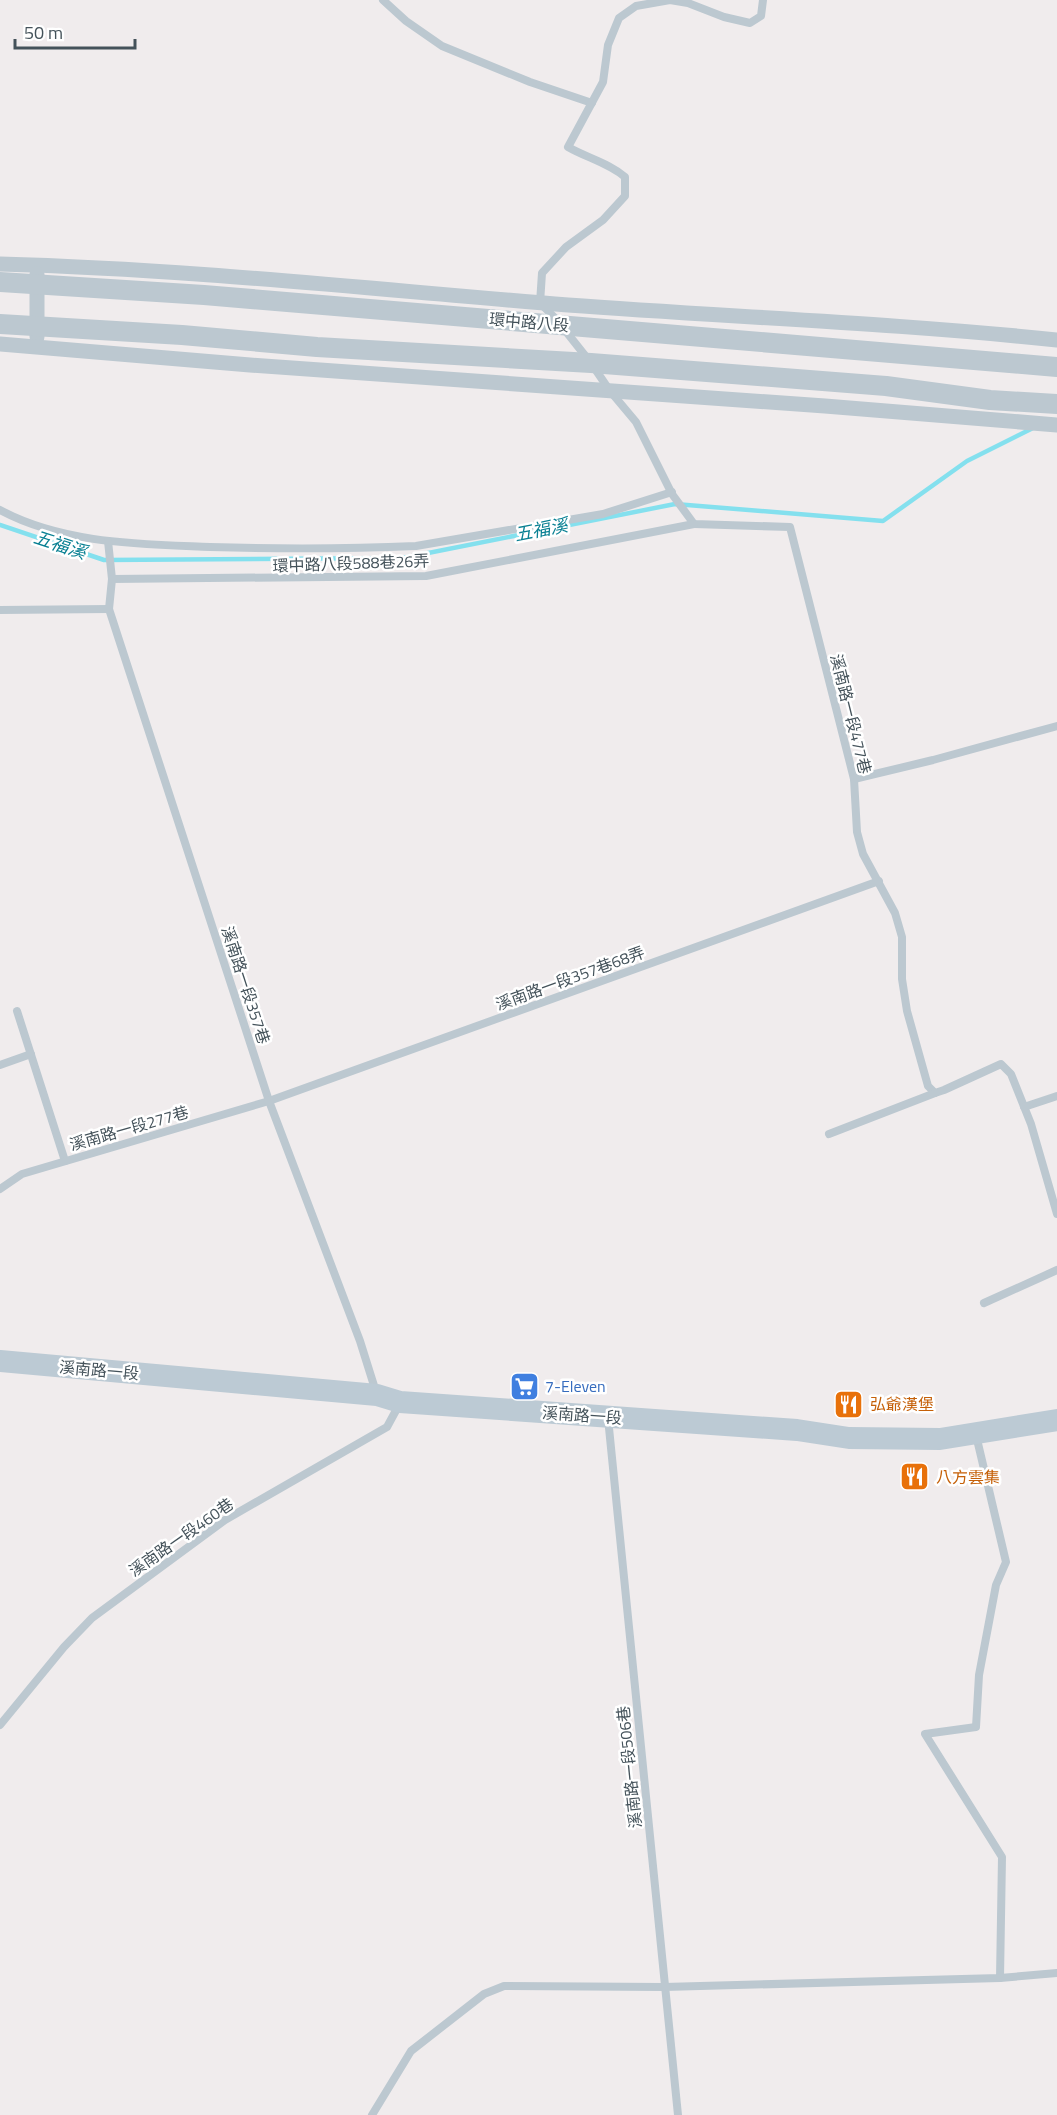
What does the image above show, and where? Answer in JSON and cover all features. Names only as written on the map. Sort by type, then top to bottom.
[{"type":"main road","name":"溪南路一段","points":[[0,1361],[377,1395],[400,1402],[797,1430],[849,1438],[940,1439],[1057,1420]]},
{"type":"street","name":"環中路八段","points":[[0,264],[37,274],[204,295],[1057,367]]},
{"type":"street","name":"環中路八段","points":[[0,282],[37,274],[188,274],[540,303],[989,333],[1057,340]]},
{"type":"street","points":[[37,274],[37,346]]},
{"type":"street","points":[[0,324],[182,335],[317,347],[591,363],[886,386],[990,400],[1057,404]]},
{"type":"street","points":[[0,344],[250,365],[1050,424]]},
{"type":"lane","points":[[383,0],[406,21],[442,46],[530,82],[592,103]]},
{"type":"lane","points":[[693,523],[672,493],[636,422],[560,324],[540,303],[542,273],[566,247],[603,220],[625,196],[625,177],[615,168],[585,158],[568,147],[603,82],[608,45],[619,18],[636,6],[670,0],[688,3],[724,17],[750,23],[761,16],[763,0]]},
{"type":"lane","points":[[0,510],[18,520],[47,530],[108,542],[300,550],[416,546],[603,514],[672,493]]},
{"type":"lane","name":"環中路八段588巷26弄","points":[[111,579],[426,576],[693,523],[790,527]]},
{"type":"lane","name":"溪南路一段477巷","points":[[790,527],[854,779],[857,832],[863,854],[895,914],[902,937],[902,979],[907,1011],[928,1086],[935,1093]]},
{"type":"lane","name":"溪南路一段357巷","points":[[108,542],[111,579],[109,609],[270,1101],[360,1341],[377,1395]]},
{"type":"lane","points":[[0,610],[109,609]]},
{"type":"lane","points":[[854,779],[1057,726]]},
{"type":"lane","name":"溪南路一段357巷68弄","points":[[270,1101],[879,881]]},
{"type":"lane","points":[[18,1011],[65,1161]]},
{"type":"lane","points":[[0,1065],[31,1054]]},
{"type":"lane","points":[[829,1134],[935,1093],[1001,1064],[1011,1074],[1031,1124],[1057,1214]]},
{"type":"lane","points":[[1024,1107],[1057,1096]]},
{"type":"lane","name":"溪南路一段277巷","points":[[0,1189],[22,1174],[270,1101]]},
{"type":"lane","points":[[984,1303],[1057,1270]]},
{"type":"lane","name":"溪南路一段460巷","points":[[0,1725],[64,1647],[92,1618],[225,1520],[387,1427],[400,1402]]},
{"type":"lane","name":"溪南路一段506巷","points":[[608,1416],[678,2115]]},
{"type":"lane","points":[[976,1434],[1006,1562],[996,1585],[979,1675],[976,1727],[926,1734],[1002,1857],[1000,1978]]},
{"type":"lane","points":[[372,2115],[411,2051],[484,1994],[504,1986],[664,1987],[1000,1978],[1057,1973]]},
{"type":"waterway","name":"五福溪","points":[[0,525],[104,560],[403,558],[675,504],[883,521],[967,461],[1033,428]]},
{"type":"place","name":"7-Eleven","points":[[524,1386]]},
{"type":"place","name":"弘爺漢堡","points":[[849,1404]]},
{"type":"place","name":"八方雲集","points":[[915,1477]]}]
